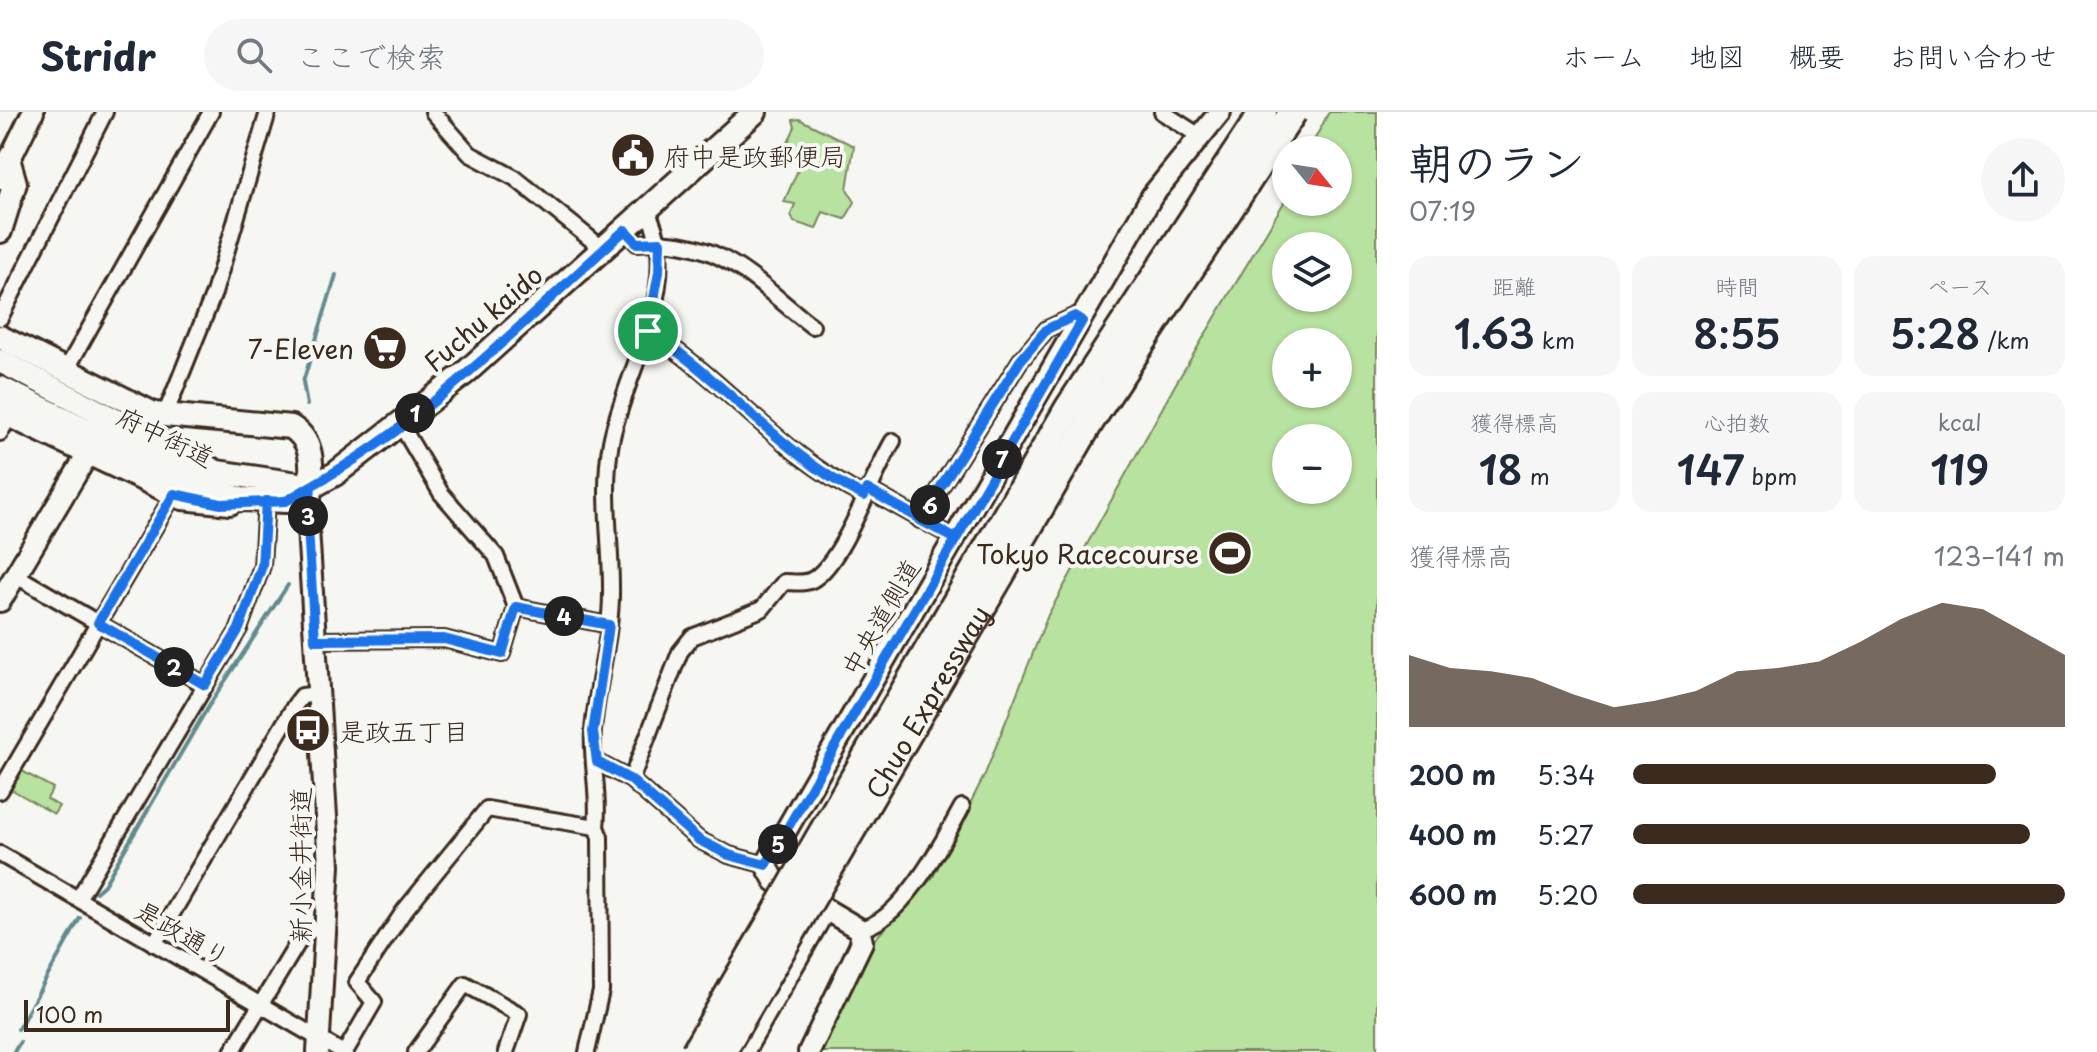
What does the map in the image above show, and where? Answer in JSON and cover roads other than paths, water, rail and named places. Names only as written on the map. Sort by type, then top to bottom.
[{"type":"highway","name":"Chuo Expressway","points":[[695,1052],[1068,409],[1263,112]]},
{"type":"highway","name":"Chuo Expressway","points":[[722,1052],[1090,422],[1293,112]]},
{"type":"main road","name":"Fuchu kaido","points":[[311,486],[335,474],[401,425],[755,112]]},
{"type":"main road","points":[[0,231],[15,183],[4,171]]},
{"type":"main road","points":[[0,337],[154,414],[291,427],[303,435],[310,451],[311,486],[217,472],[33,391],[0,361]]},
{"type":"main road","name":"府中街道","points":[[0,388],[33,391],[212,490],[260,501],[286,501],[311,486]]},
{"type":"main road","points":[[3,419],[89,452],[174,494],[206,503],[260,501]]},
{"type":"street","points":[[4,171],[33,112]]},
{"type":"street","points":[[0,318],[105,112]]},
{"type":"street","points":[[65,372],[211,112]]},
{"type":"street","points":[[165,415],[214,293],[268,112]]},
{"type":"street","points":[[433,112],[470,154],[515,178],[603,249]]},
{"type":"street","points":[[1162,112],[1201,137]]},
{"type":"street","name":"中央道側道","points":[[766,865],[1152,196],[1220,112]]},
{"type":"street","points":[[587,1052],[601,991],[600,837],[596,827],[597,762],[593,732],[609,625],[610,443],[648,331],[659,272],[660,242],[646,210]]},
{"type":"street","points":[[625,230],[637,243],[688,243],[710,250],[812,326]]},
{"type":"street","points":[[920,520],[1020,361],[1054,323],[1075,316],[1082,321]]},
{"type":"street","points":[[648,331],[715,379],[787,448],[956,539]]},
{"type":"street","points":[[315,640],[444,639],[502,654],[516,607],[496,556],[441,493],[401,425]]},
{"type":"street","points":[[631,780],[680,652],[692,637],[762,609],[784,582],[813,580],[843,539],[893,441]]},
{"type":"street","points":[[0,601],[89,452]]},
{"type":"street","name":"新小金井街道","points":[[311,486],[308,528],[327,807],[328,928],[319,1046]]},
{"type":"street","points":[[0,791],[174,494]]},
{"type":"street","points":[[78,899],[239,629],[262,566],[260,501]]},
{"type":"street","points":[[15,575],[205,685]]},
{"type":"street","points":[[516,607],[609,625]]},
{"type":"street","points":[[154,944],[295,705],[302,696],[318,694]]},
{"type":"street","points":[[597,762],[631,780],[699,840],[729,855],[766,865],[775,881],[859,929],[874,927],[929,869],[962,807]]},
{"type":"street","points":[[344,1052],[374,1002],[357,982],[404,911],[487,809],[596,827]]},
{"type":"street","name":"是政通り","points":[[0,854],[259,1005],[319,1046],[344,1052]]},
{"type":"street","points":[[743,1052],[825,909]]},
{"type":"street","points":[[232,1052],[302,936],[310,930],[328,928]]},
{"type":"street","points":[[809,1052],[861,949],[859,929]]},
{"type":"street","points":[[416,1052],[465,984],[519,1014],[506,1052]]},
{"type":"waterway","points":[[307,405],[303,382],[336,275]]},
{"type":"waterway","points":[[96,892],[104,885],[208,707],[288,585]]},
{"type":"waterway","points":[[18,1029],[80,918]]},
{"type":"waterway","points":[[14,1052],[20,1042]]},
{"type":"place","name":"府中是政郵便局","points":[[633,155]]},
{"type":"place","name":"7-Eleven","points":[[385,348]]},
{"type":"place","name":"Tokyo Racecourse","points":[[1230,553]]},
{"type":"place","name":"是政五丁目","points":[[308,730]]}]
